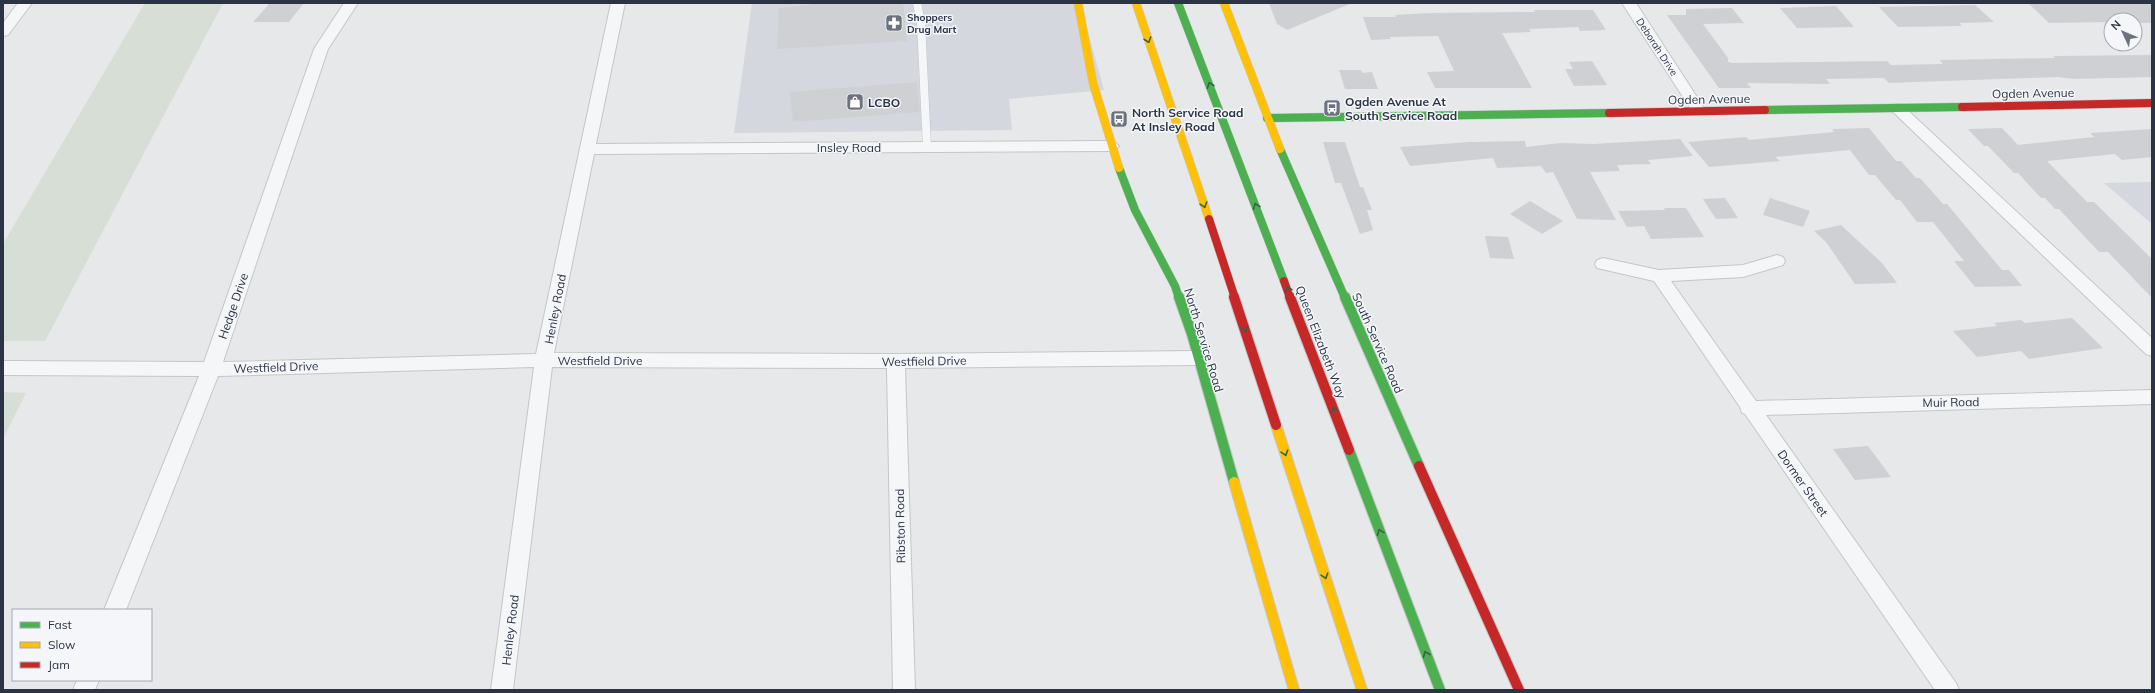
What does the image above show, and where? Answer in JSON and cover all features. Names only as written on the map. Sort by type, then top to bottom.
[{"type":"main road","name":"North Service Road","points":[[1078,3],[1093,83],[1111,146],[1135,210],[1175,286],[1192,334],[1294,690]]},
{"type":"main road","points":[[1136,3],[1192,168],[1362,690]]},
{"type":"main road","name":"Queen Elizabeth Way","points":[[1178,3],[1440,690]]},
{"type":"main road","name":"South Service Road","points":[[1224,3],[1262,101],[1267,118],[1439,512],[1519,690]]},
{"type":"main road","name":"Ogden Avenue","points":[[1267,118],[1361,118],[2152,103]]},
{"type":"street","points":[[3,32],[26,3]]},
{"type":"street","name":"Hedge Drive","points":[[115,609],[211,369],[322,49],[351,3]]},
{"type":"street","name":"Henley Road","points":[[502,690],[544,360],[618,3]]},
{"type":"street","name":"Deborah Drive","points":[[1629,3],[1699,111]]},
{"type":"street","points":[[1897,108],[2152,349]]},
{"type":"street","name":"Insley Road","points":[[587,148],[1111,146]]},
{"type":"street","points":[[1603,264],[1640,274],[1659,276],[1743,271],[1777,261]]},
{"type":"street","name":"Dormer Street","points":[[1659,276],[1749,408],[1948,690]]},
{"type":"street","name":"Westfield Drive","points":[[3,368],[211,369],[544,360],[896,361],[1198,358]]},
{"type":"street","name":"Ribston Road","points":[[896,361],[904,690]]},
{"type":"street","name":"Muir Road","points":[[1749,408],[2152,397]]},
{"type":"lane","points":[[917,3],[921,23],[927,147]]},
{"type":"shaded area","points":[[145,3],[223,3],[45,341],[3,341],[3,244]]},
{"type":"shaded area","points":[[752,3],[1080,3],[1104,90],[1009,99],[1012,130],[734,133]]},
{"type":"shaded area","points":[[2152,182],[2152,224],[2104,183]]},
{"type":"shaded area","points":[[3,392],[26,393],[3,439]]},
{"type":"building","points":[[270,3],[304,3],[289,22],[253,22]]},
{"type":"building","points":[[811,3],[903,3],[907,41],[777,49],[779,8],[810,5]]},
{"type":"building","points":[[1269,3],[1352,3],[1287,30],[1277,24]]},
{"type":"building","points":[[2028,3],[2152,4],[2152,23],[2143,23],[2143,12],[2103,12],[2103,22],[2049,23]]},
{"type":"building","points":[[1975,5],[1994,22],[1959,23],[1962,26],[1898,27],[1879,7]]},
{"type":"building","points":[[1836,6],[1854,27],[1797,28],[1780,8]]},
{"type":"building","points":[[1732,8],[1744,23],[1703,24],[1728,58],[1728,62],[1732,63],[1887,61],[1891,65],[1943,64],[1940,60],[2055,58],[2053,56],[2152,55],[2152,77],[2075,79],[2058,77],[1889,83],[1884,78],[1826,79],[1830,84],[1747,83],[1751,88],[1719,88],[1667,15],[1686,15],[1686,9]]},
{"type":"building","points":[[1534,10],[1593,10],[1606,30],[1580,31],[1578,27],[1529,29],[1531,32],[1502,33],[1532,88],[1435,88],[1427,72],[1454,71],[1438,36],[1390,37],[1391,39],[1371,40],[1363,17],[1396,17],[1395,15],[1429,13],[1535,12]]},
{"type":"building","points":[[1592,61],[1607,85],[1574,86],[1565,69],[1573,69],[1569,62]]},
{"type":"building","points":[[1339,70],[1361,70],[1362,73],[1372,72],[1378,89],[1345,89]]},
{"type":"building","name":"LCBO","points":[[917,82],[920,112],[793,122],[790,92]]},
{"type":"building","points":[[1869,128],[1896,161],[1901,161],[1916,178],[1920,178],[1943,204],[1947,204],[2002,270],[2009,270],[2022,286],[1975,287],[1954,261],[1964,261],[1933,222],[1917,222],[1900,200],[1896,200],[1875,175],[1869,175],[1850,150],[1775,157],[1780,161],[1709,167],[1688,142],[1746,137],[1749,140],[1834,132],[1832,129]]},
{"type":"building","points":[[2002,128],[2018,145],[2094,137],[2090,133],[2152,129],[2152,157],[2122,160],[2115,154],[2047,161],[2087,202],[2094,202],[2152,259],[2152,298],[2108,252],[2099,252],[2059,209],[2055,209],[2045,198],[2041,198],[2018,173],[2014,173],[1988,146],[1984,146],[1968,129]]},
{"type":"building","points":[[1680,139],[1693,156],[1648,160],[1651,164],[1617,165],[1620,171],[1590,172],[1616,220],[1577,219],[1553,172],[1546,173],[1541,166],[1497,168],[1493,158],[1410,166],[1400,147],[1470,142],[1525,141],[1526,147],[1560,143],[1593,144]]},
{"type":"building","points":[[1323,142],[1345,142],[1360,187],[1363,187],[1372,210],[1367,210],[1373,230],[1360,234],[1341,183],[1335,183]]},
{"type":"building","points":[[1725,198],[1738,218],[1716,219],[1703,199]]},
{"type":"building","points":[[1770,198],[1810,211],[1803,227],[1763,215]]},
{"type":"building","points":[[1530,201],[1563,221],[1542,234],[1510,214]]},
{"type":"building","points":[[1664,208],[1686,208],[1704,237],[1651,239],[1644,226],[1627,227],[1618,211],[1665,210]]},
{"type":"building","points":[[1841,225],[1882,263],[1897,283],[1855,284],[1826,242],[1814,231]]},
{"type":"building","points":[[1485,236],[1508,237],[1514,259],[1490,258]]},
{"type":"building","points":[[2072,318],[2103,348],[2029,359],[2021,351],[1977,357],[1953,331],[1997,326],[1994,323],[2021,320],[2025,323]]},
{"type":"building","points":[[1868,446],[1891,477],[1855,480],[1833,449]]},
{"type":"traffic: fast","points":[[1178,3],[1284,281]]},
{"type":"traffic: fast","points":[[1765,110],[1962,107]]},
{"type":"traffic: fast","points":[[1267,118],[1609,113]]},
{"type":"traffic: fast","points":[[1280,149],[1419,466]]},
{"type":"traffic: fast","points":[[1119,168],[1135,210],[1175,286],[1192,334],[1234,482]]},
{"type":"traffic: fast","points":[[1349,450],[1440,690]]},
{"type":"traffic: slow","points":[[1078,3],[1093,83],[1119,168]]},
{"type":"traffic: slow","points":[[1136,3],[1209,219]]},
{"type":"traffic: slow","points":[[1224,3],[1280,149]]},
{"type":"traffic: slow","points":[[1276,425],[1362,690]]},
{"type":"traffic: slow","points":[[1234,482],[1294,690]]},
{"type":"traffic: jam","points":[[1962,107],[2152,103]]},
{"type":"traffic: jam","points":[[1609,113],[1765,110]]},
{"type":"traffic: jam","points":[[1209,219],[1276,425]]},
{"type":"traffic: jam","points":[[1284,281],[1349,450]]},
{"type":"traffic: jam","points":[[1419,466],[1519,690]]},
{"type":"place","name":"Shoppers Drug Mart","points":[[894,23]]},
{"type":"place","name":"LCBO","points":[[855,102]]},
{"type":"place","name":"Ogden Avenue At South Service Road","points":[[1332,108]]},
{"type":"place","name":"North Service Road At Insley Road","points":[[1119,119]]}]
